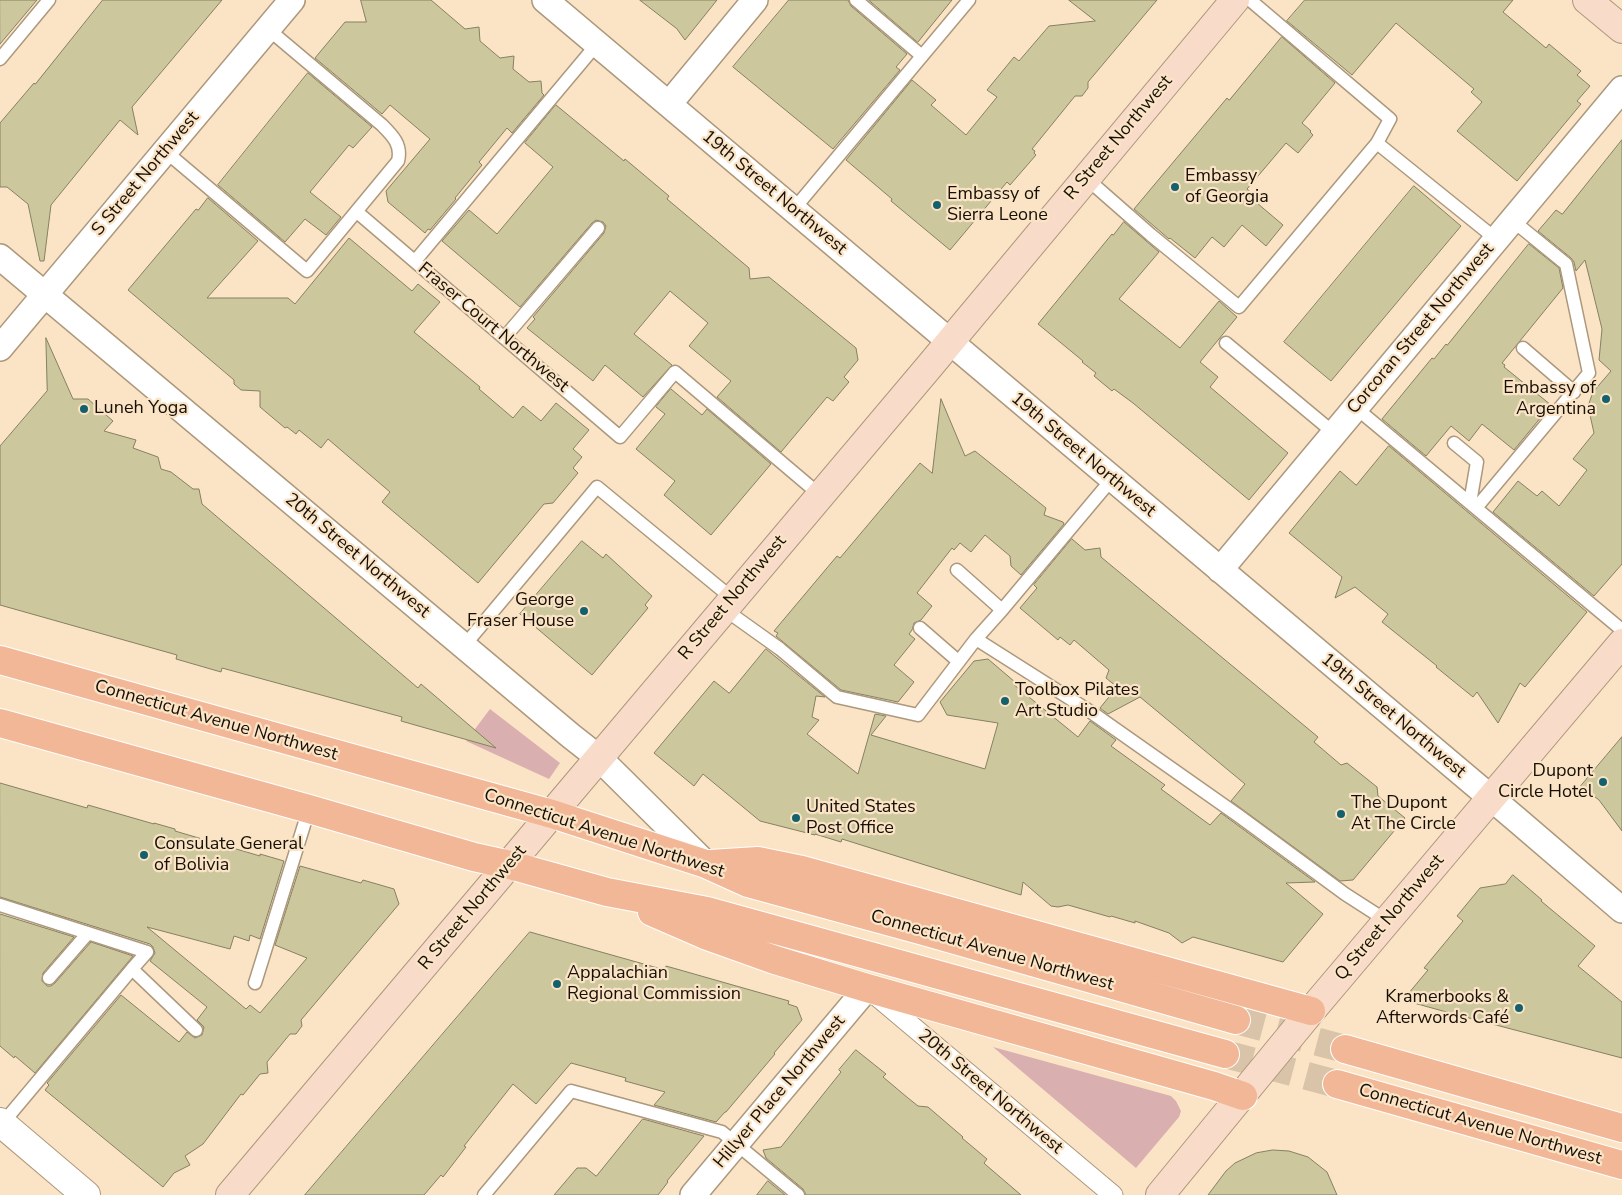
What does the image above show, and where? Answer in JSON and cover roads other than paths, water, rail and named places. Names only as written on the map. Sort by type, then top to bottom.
[{"type":"main road","name":"R Street Northwest","points":[[230,1195],[510,865],[1235,0]]},
{"type":"main road","points":[[1587,0],[1622,29]]},
{"type":"main road","name":"Q Street Northwest","points":[[1160,1195],[1311,1011],[1622,642]]},
{"type":"main road","name":"Connecticut Avenue Northwest","points":[[0,660],[552,814],[706,864],[748,883],[1236,1020]]},
{"type":"main road","name":"Connecticut Avenue Northwest","points":[[0,723],[474,857],[607,892],[707,911],[1225,1054]]},
{"type":"main road","points":[[706,864],[758,861],[802,870],[1311,1011]]},
{"type":"main road","points":[[607,892],[705,935],[784,962],[867,988],[1214,1086],[1243,1096]]},
{"type":"main road","name":"Connecticut Avenue Northwest","points":[[1345,1049],[1622,1128]]},
{"type":"main road","name":"Connecticut Avenue Northwest","points":[[1337,1084],[1622,1165]]},
{"type":"street","name":"S Street Northwest","points":[[0,348],[292,0]]},
{"type":"street","name":"19th Street Northwest","points":[[545,0],[1492,798],[1622,910]]},
{"type":"street","points":[[669,104],[755,0]]},
{"type":"street","name":"Corcoran Street Northwest","points":[[1220,570],[1622,89]]},
{"type":"street","name":"20th Street Northwest","points":[[0,257],[599,758],[706,864]]},
{"type":"street","name":"20th Street Northwest","points":[[867,988],[1113,1195]]},
{"type":"street","name":"Hillyer Place Northwest","points":[[693,1195],[867,988]]},
{"type":"street","points":[[1,1123],[86,1195]]},
{"type":"lane","points":[[0,59],[49,0]]},
{"type":"lane","points":[[856,0],[922,56]]},
{"type":"lane","points":[[1086,178],[1151,235],[1239,307],[1377,143],[1390,118],[1250,0]]},
{"type":"lane","points":[[794,210],[922,56],[963,2]]},
{"type":"lane","points":[[165,151],[307,272],[398,161],[400,153],[398,144],[382,125],[268,29]]},
{"type":"lane","points":[[415,262],[597,44]]},
{"type":"lane","points":[[1377,143],[1496,239]]},
{"type":"lane","name":"Fraser Court Northwest","points":[[357,212],[620,437],[674,372],[820,495]]},
{"type":"lane","points":[[1473,505],[1574,392],[1588,373],[1566,264],[1512,220]]},
{"type":"lane","points":[[504,338],[598,228]]},
{"type":"lane","points":[[1226,343],[1334,433]]},
{"type":"lane","points":[[1523,348],[1574,392]]},
{"type":"lane","points":[[1356,408],[1622,630]]},
{"type":"lane","points":[[1454,443],[1477,462],[1473,505]]},
{"type":"lane","points":[[464,646],[598,487],[780,649],[837,697],[918,714],[976,639],[1112,479]]},
{"type":"lane","points":[[957,570],[1002,610]]},
{"type":"lane","points":[[920,628],[958,661]]},
{"type":"lane","points":[[976,639],[1090,712],[1239,816],[1345,894],[1387,921]]},
{"type":"lane","points":[[255,984],[309,809]]},
{"type":"lane","points":[[0,905],[147,952],[1,1123]]},
{"type":"lane","points":[[49,978],[88,933]]},
{"type":"lane","points":[[132,969],[196,1030]]},
{"type":"lane","points":[[484,1195],[571,1091],[722,1132],[798,1195]]},
{"type":"tunnel","points":[[1236,1020],[1345,1049]]},
{"type":"tunnel","points":[[1225,1054],[1337,1084]]},
{"type":"place","name":"Embassy of Georgia","points":[[1175,187]]},
{"type":"place","name":"Embassy of Sierra Leone","points":[[937,205]]},
{"type":"place","name":"Embassy of Argentina","points":[[1606,399]]},
{"type":"place","name":"Luneh Yoga","points":[[84,409]]},
{"type":"place","name":"George Fraser House","points":[[584,611]]},
{"type":"place","name":"Toolbox Pilates Art Studio","points":[[1005,701]]},
{"type":"place","name":"Dupont Circle Hotel","points":[[1603,782]]},
{"type":"place","name":"The Dupont At The Circle","points":[[1341,814]]},
{"type":"place","name":"United States Post Office","points":[[796,818]]},
{"type":"place","name":"Consulate General of Bolivia","points":[[144,855]]},
{"type":"place","name":"Appalachian Regional Commission","points":[[557,984]]},
{"type":"place","name":"Kramerbooks & Afterwords Café","points":[[1519,1008]]}]
